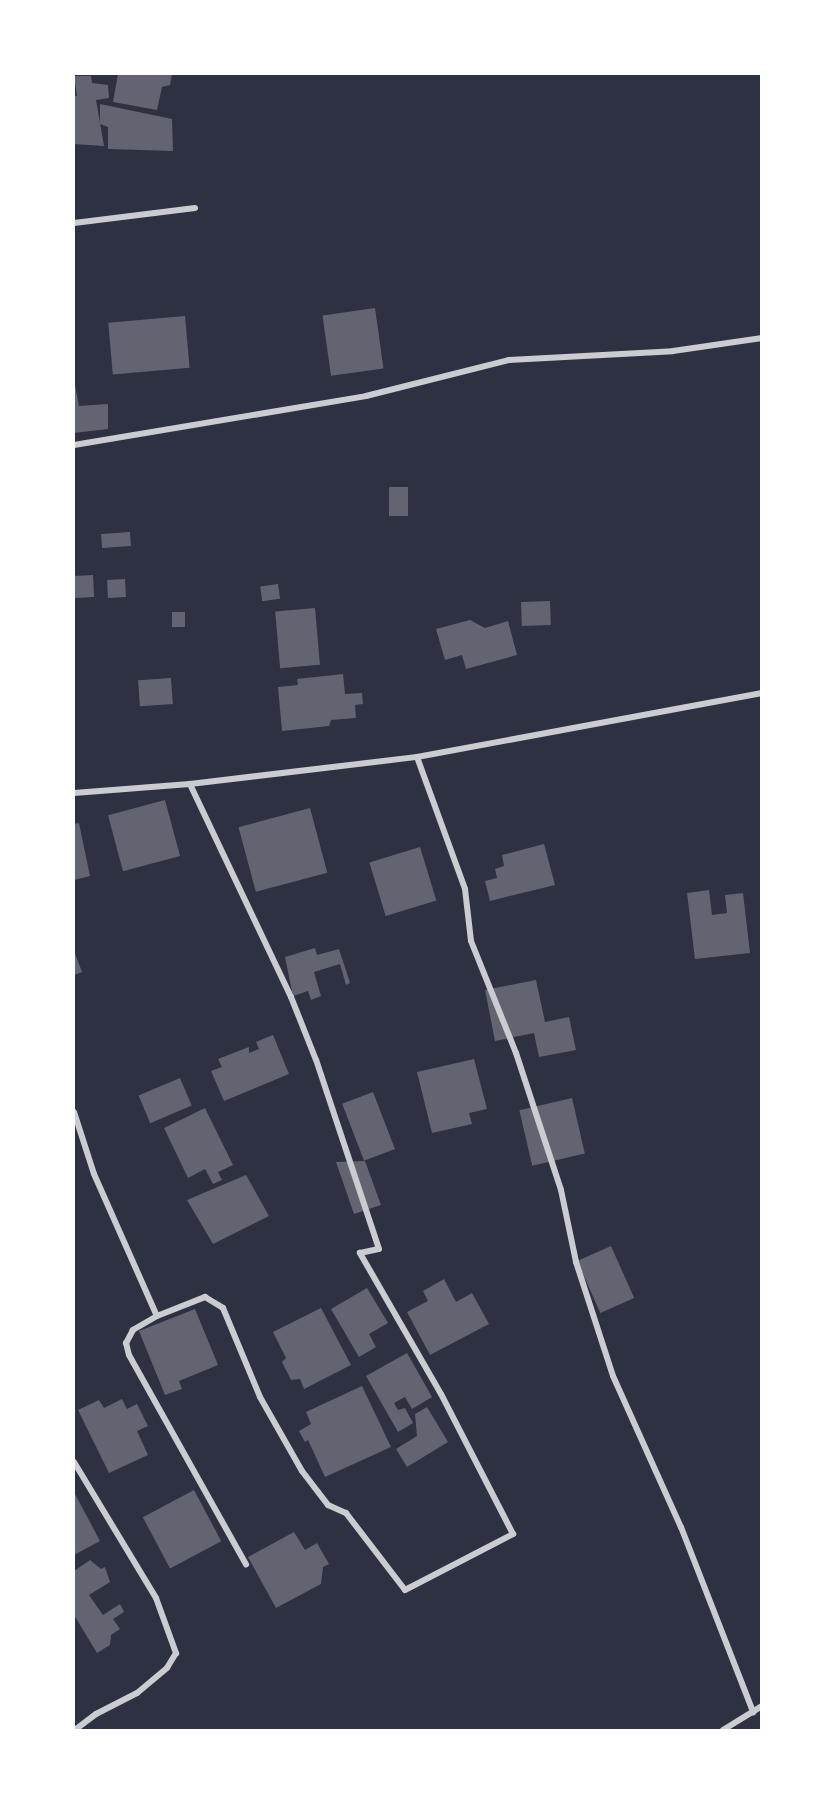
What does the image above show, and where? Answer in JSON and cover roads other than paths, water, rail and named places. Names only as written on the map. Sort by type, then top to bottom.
[{"type":"street","points":[[74,223],[195,208]]},
{"type":"street","points":[[74,445],[355,398],[509,360],[673,351],[762,338]]},
{"type":"street","points":[[74,793],[190,784],[417,757],[762,693]]},
{"type":"street","points":[[417,757],[465,889],[471,941],[516,1053],[561,1190],[576,1262],[613,1376],[681,1527],[753,1712]]},
{"type":"street","points":[[190,784],[291,997],[320,1071],[379,1249],[360,1253],[441,1394],[513,1534],[405,1590],[346,1513],[328,1505],[302,1471],[260,1397],[223,1308],[205,1297],[157,1316],[133,1330],[126,1343],[129,1355],[246,1564]]},
{"type":"street","points":[[74,1112],[94,1174],[157,1316]]},
{"type":"street","points":[[74,1462],[156,1599],[176,1653],[167,1668],[137,1693],[96,1714],[75,1731]]},
{"type":"street","points":[[723,1731],[762,1706]]}]
